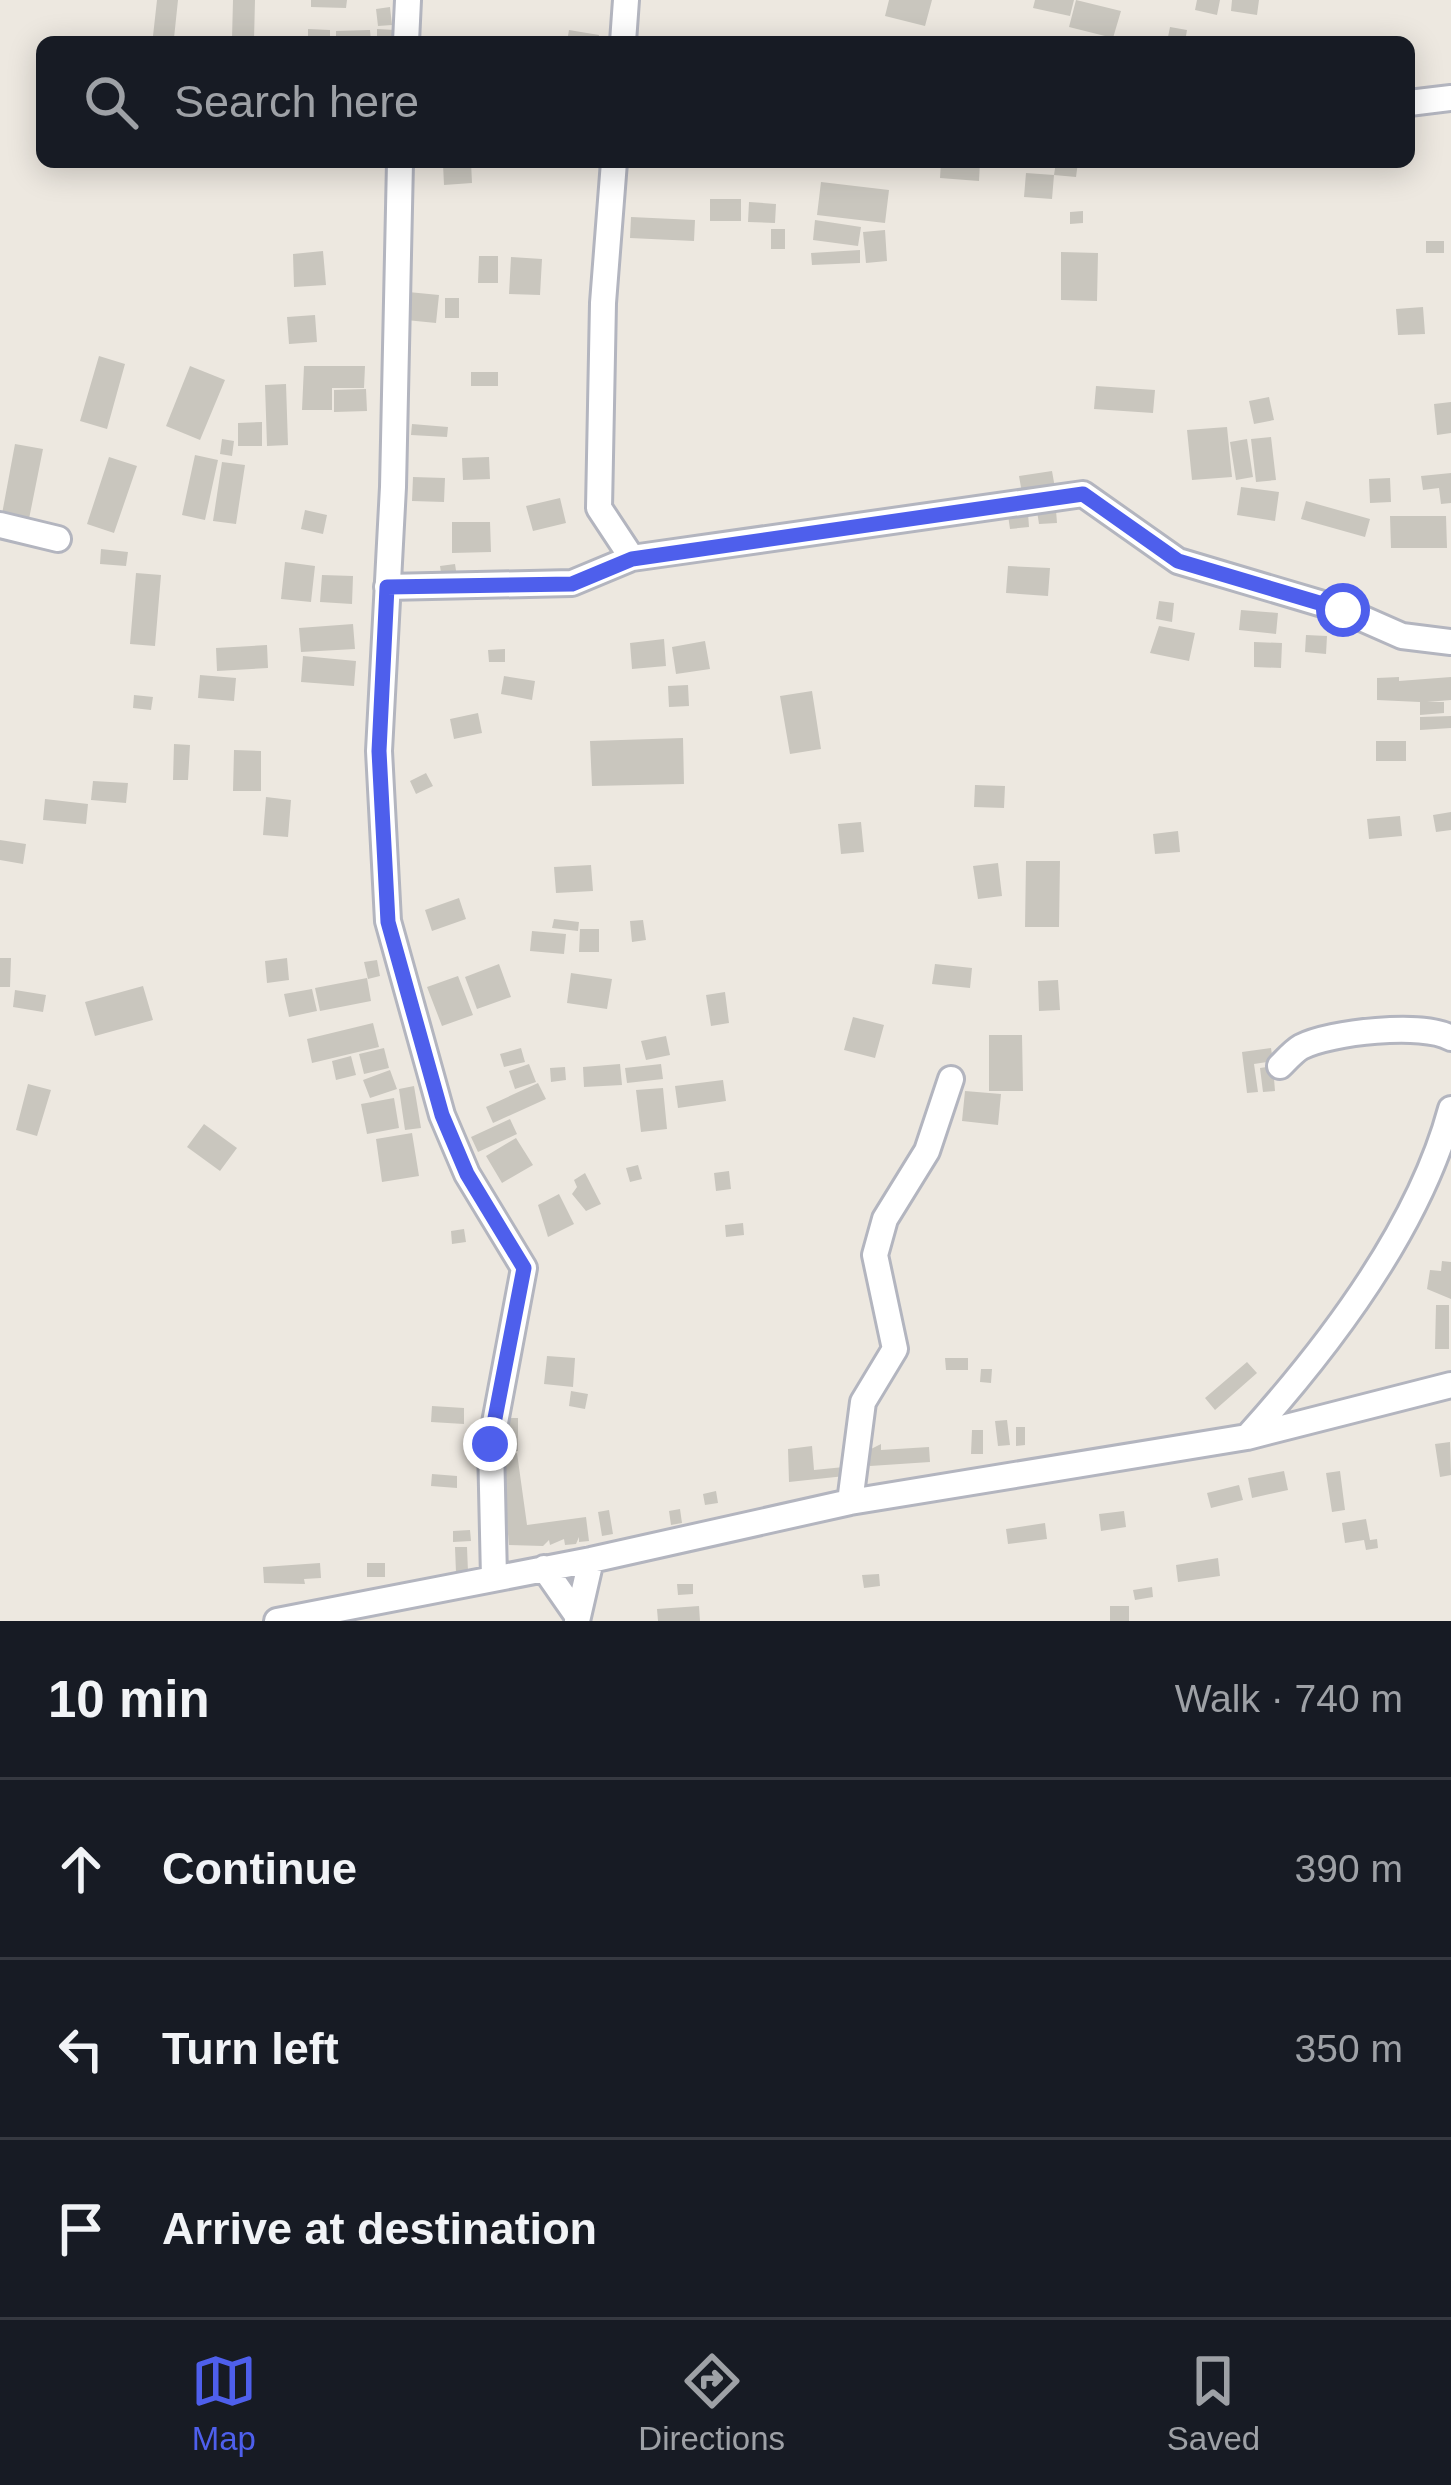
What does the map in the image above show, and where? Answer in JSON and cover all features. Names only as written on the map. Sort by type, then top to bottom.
[{"type":"street","points":[[406,36],[409,0]]},
{"type":"street","points":[[623,36],[626,0]]},
{"type":"street","points":[[1415,102],[1451,98]]},
{"type":"street","points":[[400,168],[379,751],[388,922],[442,1115],[467,1174],[524,1268],[490,1444],[494,1578]]},
{"type":"street","points":[[614,168],[603,303],[599,508],[632,559]]},
{"type":"street","points":[[387,587],[572,584],[632,559],[1083,494],[1178,561],[1343,610],[1402,636],[1451,642]]},
{"type":"street","points":[[0,525],[58,539]]},
{"type":"street","points":[[1280,1066],[1300,1048],[1328,1039],[1409,1030],[1451,1038]]},
{"type":"street","points":[[850,1502],[863,1402],[895,1349],[875,1255],[885,1219],[926,1151],[951,1079]]},
{"type":"street","points":[[1247,1437],[1306,1372],[1368,1282],[1408,1209],[1451,1109]]},
{"type":"street","points":[[278,1621],[591,1560],[850,1502],[1247,1437],[1451,1385]]},
{"type":"street","points":[[576,1617],[591,1560]]},
{"type":"street","points":[[544,1568],[576,1617]]},
{"type":"building","points":[[157,0],[178,0],[174,36],[153,36]]},
{"type":"building","points":[[233,0],[255,0],[254,36],[232,36]]},
{"type":"building","points":[[311,0],[347,0],[346,8],[311,7]]},
{"type":"building","points":[[889,0],[932,0],[925,26],[885,16]]},
{"type":"building","points":[[1035,0],[1074,0],[1070,16],[1033,8]]},
{"type":"building","points":[[1076,0],[1121,11],[1114,36],[1069,27]]},
{"type":"building","points":[[1197,0],[1220,0],[1217,15],[1195,10]]},
{"type":"building","points":[[1232,0],[1259,0],[1257,15],[1231,11]]},
{"type":"building","points":[[390,7],[392,25],[378,26],[376,9]]},
{"type":"building","points":[[1170,27],[1187,30],[1186,36],[1168,36]]},
{"type":"building","points":[[308,29],[330,30],[330,36],[308,36]]},
{"type":"building","points":[[377,29],[395,30],[394,36],[377,36]]},
{"type":"building","points":[[370,30],[370,36],[336,36],[336,31]]},
{"type":"building","points":[[569,30],[599,35],[599,36],[568,36]]},
{"type":"building","points":[[443,168],[471,168],[472,183],[444,185]]},
{"type":"building","points":[[941,168],[980,168],[979,181],[940,178]]},
{"type":"building","points":[[1055,168],[1077,168],[1076,177],[1054,175]]},
{"type":"building","points":[[1026,173],[1054,175],[1052,199],[1024,197]]},
{"type":"building","points":[[821,182],[889,190],[885,223],[817,215]]},
{"type":"building","points":[[710,199],[741,199],[741,221],[710,221]]},
{"type":"building","points":[[749,202],[776,204],[775,223],[748,222]]},
{"type":"building","points":[[1083,211],[1083,223],[1070,224],[1070,212]]},
{"type":"building","points":[[631,217],[695,220],[694,241],[630,238]]},
{"type":"building","points":[[815,220],[861,227],[858,246],[813,240]]},
{"type":"building","points":[[771,229],[785,229],[785,249],[771,249]]},
{"type":"building","points":[[885,230],[887,261],[866,263],[863,232]]},
{"type":"building","points":[[1426,241],[1444,241],[1444,253],[1426,253]]},
{"type":"building","points":[[860,250],[860,263],[812,265],[811,253]]},
{"type":"building","points":[[323,251],[326,285],[294,287],[293,254]]},
{"type":"building","points":[[1061,252],[1098,253],[1097,301],[1061,300]]},
{"type":"building","points":[[479,256],[498,256],[498,283],[478,283]]},
{"type":"building","points":[[511,257],[542,259],[540,295],[509,294]]},
{"type":"building","points":[[398,291],[439,295],[436,323],[396,319]]},
{"type":"building","points":[[445,298],[459,298],[459,318],[445,318]]},
{"type":"building","points":[[1423,307],[1425,334],[1398,335],[1396,309]]},
{"type":"building","points":[[315,315],[317,342],[289,344],[287,317]]},
{"type":"building","points":[[99,356],[125,364],[107,429],[80,421]]},
{"type":"building","points":[[190,366],[225,380],[200,440],[166,426]]},
{"type":"building","points":[[304,366],[365,366],[364,388],[332,388],[332,410],[302,410]]},
{"type":"building","points":[[471,372],[498,372],[498,386],[471,386]]},
{"type":"building","points":[[286,384],[288,445],[267,446],[265,385]]},
{"type":"building","points":[[1096,386],[1155,390],[1153,413],[1094,409]]},
{"type":"building","points":[[366,389],[367,411],[334,412],[334,390]]},
{"type":"building","points":[[1269,397],[1274,420],[1254,424],[1249,401]]},
{"type":"building","points":[[1451,402],[1451,433],[1437,435],[1434,404]]},
{"type":"building","points":[[262,422],[262,446],[238,446],[238,423]]},
{"type":"building","points":[[412,424],[448,427],[447,437],[411,435]]},
{"type":"building","points":[[1227,427],[1232,477],[1192,480],[1187,430]]},
{"type":"building","points":[[1271,437],[1276,480],[1256,482],[1251,439]]},
{"type":"building","points":[[222,439],[234,441],[232,456],[220,454]]},
{"type":"building","points":[[1247,439],[1253,477],[1236,480],[1230,442]]},
{"type":"building","points":[[15,444],[43,449],[29,519],[2,514]]},
{"type":"building","points":[[195,455],[218,460],[205,520],[182,515]]},
{"type":"building","points":[[109,457],[137,466],[114,533],[87,524]]},
{"type":"building","points":[[489,457],[490,479],[463,480],[462,458]]},
{"type":"building","points":[[222,462],[245,465],[236,524],[213,521]]},
{"type":"building","points":[[1052,471],[1055,488],[1022,493],[1019,476]]},
{"type":"building","points":[[1451,473],[1451,503],[1441,504],[1439,488],[1423,490],[1421,476]]},
{"type":"building","points":[[413,477],[445,478],[444,502],[412,501]]},
{"type":"building","points":[[1390,478],[1391,502],[1370,503],[1369,479]]},
{"type":"building","points":[[1241,487],[1279,492],[1275,521],[1237,515]]},
{"type":"building","points":[[560,498],[566,523],[533,531],[526,506]]},
{"type":"building","points":[[1306,501],[1370,519],[1365,537],[1301,519]]},
{"type":"building","points":[[305,510],[327,515],[323,534],[301,529]]},
{"type":"building","points":[[1056,510],[1057,523],[1039,524],[1037,511]]},
{"type":"building","points":[[1028,513],[1029,527],[1010,529],[1008,515]]},
{"type":"building","points":[[1390,516],[1446,516],[1447,548],[1391,548]]},
{"type":"building","points":[[452,522],[490,522],[491,552],[452,553]]},
{"type":"building","points":[[101,549],[128,552],[126,566],[100,564]]},
{"type":"building","points":[[285,562],[315,566],[311,602],[281,599]]},
{"type":"building","points":[[455,564],[457,577],[442,579],[440,566]]},
{"type":"building","points":[[1008,566],[1050,568],[1048,596],[1006,593]]},
{"type":"building","points":[[136,573],[161,575],[155,646],[130,644]]},
{"type":"building","points":[[322,575],[353,576],[352,604],[320,602]]},
{"type":"building","points":[[1159,601],[1174,603],[1172,622],[1156,619]]},
{"type":"building","points":[[1241,610],[1278,613],[1276,634],[1239,630]]},
{"type":"building","points":[[353,624],[355,649],[301,652],[299,628]]},
{"type":"building","points":[[1159,626],[1195,633],[1189,661],[1150,653]]},
{"type":"building","points":[[1306,635],[1327,636],[1326,654],[1305,652]]},
{"type":"building","points":[[664,639],[666,666],[632,669],[630,643]]},
{"type":"building","points":[[705,641],[710,669],[676,674],[672,647]]},
{"type":"building","points":[[1254,642],[1282,643],[1281,668],[1254,667]]},
{"type":"building","points":[[267,645],[268,668],[217,671],[216,648]]},
{"type":"building","points":[[505,649],[505,662],[489,662],[488,650]]},
{"type":"building","points":[[303,656],[356,661],[354,686],[301,682]]},
{"type":"building","points":[[200,675],[236,678],[234,701],[198,698]]},
{"type":"building","points":[[504,676],[535,681],[532,700],[501,694]]},
{"type":"building","points":[[1399,677],[1399,681],[1451,677],[1451,700],[1427,702],[1444,702],[1444,713],[1420,715],[1420,702],[1377,700],[1377,678]]},
{"type":"building","points":[[688,685],[689,706],[669,707],[668,686]]},
{"type":"building","points":[[812,691],[821,749],[790,754],[780,696]]},
{"type":"building","points":[[134,695],[153,697],[151,710],[133,708]]},
{"type":"building","points":[[478,713],[482,733],[454,739],[450,719]]},
{"type":"building","points":[[1451,716],[1451,728],[1420,730],[1420,717]]},
{"type":"building","points":[[683,738],[684,784],[592,786],[590,741]]},
{"type":"building","points":[[1376,741],[1406,741],[1406,761],[1376,761]]},
{"type":"building","points":[[174,744],[190,745],[188,780],[173,780]]},
{"type":"building","points":[[234,750],[261,751],[261,791],[233,791]]},
{"type":"building","points":[[426,773],[433,786],[416,794],[410,781]]},
{"type":"building","points":[[93,781],[128,783],[126,803],[91,800]]},
{"type":"building","points":[[975,785],[1005,786],[1004,808],[974,807]]},
{"type":"building","points":[[266,797],[291,800],[288,837],[263,835]]},
{"type":"building","points":[[45,799],[88,804],[86,824],[43,820]]},
{"type":"building","points":[[1451,812],[1451,830],[1436,832],[1433,815]]},
{"type":"building","points":[[1400,816],[1402,836],[1369,839],[1367,819]]},
{"type":"building","points":[[861,822],[864,852],[841,854],[838,824]]},
{"type":"building","points":[[1178,831],[1180,852],[1155,854],[1153,834]]},
{"type":"building","points":[[0,840],[26,844],[23,864],[0,860]]},
{"type":"building","points":[[1026,861],[1060,861],[1059,927],[1025,927]]},
{"type":"building","points":[[998,863],[1002,896],[978,899],[973,866]]},
{"type":"building","points":[[591,865],[593,891],[556,893],[554,867]]},
{"type":"building","points":[[459,898],[466,919],[432,931],[425,910]]},
{"type":"building","points":[[554,919],[579,922],[578,931],[552,928]]},
{"type":"building","points":[[643,920],[646,940],[632,942],[630,921]]},
{"type":"building","points":[[580,929],[599,929],[599,952],[579,952]]},
{"type":"building","points":[[532,931],[566,934],[564,954],[530,951]]},
{"type":"building","points":[[0,958],[11,958],[10,987],[0,987]]},
{"type":"building","points":[[287,958],[289,980],[267,983],[265,961]]},
{"type":"building","points":[[377,960],[380,976],[368,979],[364,962]]},
{"type":"building","points":[[499,964],[511,997],[477,1009],[465,977]]},
{"type":"building","points":[[935,964],[972,968],[970,988],[932,984]]},
{"type":"building","points":[[571,973],[612,979],[607,1009],[567,1003]]},
{"type":"building","points":[[458,976],[473,1015],[442,1026],[427,987]]},
{"type":"building","points":[[367,978],[371,1001],[320,1011],[315,988]]},
{"type":"building","points":[[1058,980],[1060,1010],[1039,1011],[1038,981]]},
{"type":"building","points":[[143,986],[153,1020],[95,1036],[85,1002]]},
{"type":"building","points":[[312,989],[317,1011],[289,1017],[284,994]]},
{"type":"building","points":[[15,990],[46,995],[43,1012],[13,1007]]},
{"type":"building","points":[[725,992],[729,1023],[711,1026],[706,995]]},
{"type":"building","points":[[853,1017],[884,1025],[875,1058],[844,1050]]},
{"type":"building","points":[[373,1023],[379,1047],[312,1063],[307,1039]]},
{"type":"building","points":[[989,1035],[1022,1035],[1023,1091],[989,1091]]},
{"type":"building","points":[[666,1036],[670,1055],[646,1060],[641,1041]]},
{"type":"building","points":[[384,1048],[389,1068],[364,1074],[359,1054]]},
{"type":"building","points":[[521,1048],[525,1062],[504,1067],[500,1054]]},
{"type":"building","points":[[1271,1048],[1273,1061],[1254,1064],[1258,1092],[1247,1093],[1242,1052]]},
{"type":"building","points":[[351,1056],[356,1075],[336,1080],[332,1061]]},
{"type":"building","points":[[529,1064],[536,1082],[515,1089],[509,1071]]},
{"type":"building","points":[[620,1064],[622,1085],[584,1087],[583,1067]]},
{"type":"building","points":[[661,1064],[663,1079],[627,1083],[625,1068]]},
{"type":"building","points":[[1273,1066],[1275,1091],[1263,1092],[1260,1068]]},
{"type":"building","points":[[565,1067],[566,1080],[551,1082],[550,1068]]},
{"type":"building","points":[[390,1070],[397,1089],[370,1098],[363,1080]]},
{"type":"building","points":[[723,1080],[726,1101],[678,1108],[675,1086]]},
{"type":"building","points":[[538,1083],[546,1099],[493,1123],[486,1107]]},
{"type":"building","points":[[28,1084],[51,1090],[37,1136],[16,1130]]},
{"type":"building","points":[[414,1086],[421,1128],[405,1130],[399,1089]]},
{"type":"building","points":[[663,1088],[667,1129],[641,1132],[636,1090]]},
{"type":"building","points":[[965,1091],[1001,1094],[998,1125],[962,1121]]},
{"type":"building","points":[[394,1098],[399,1128],[367,1134],[361,1104]]},
{"type":"building","points":[[510,1119],[517,1134],[478,1152],[471,1137]]},
{"type":"building","points":[[204,1124],[237,1148],[220,1171],[187,1147]]},
{"type":"building","points":[[412,1133],[419,1176],[382,1182],[376,1139]]},
{"type":"building","points":[[516,1138],[533,1165],[502,1183],[486,1156]]},
{"type":"building","points":[[638,1165],[642,1179],[630,1182],[626,1168]]},
{"type":"building","points":[[729,1171],[731,1189],[716,1191],[714,1173]]},
{"type":"building","points":[[585,1173],[601,1204],[586,1211],[572,1194],[577,1187],[574,1180]]},
{"type":"building","points":[[559,1194],[574,1224],[548,1237],[538,1205]]},
{"type":"building","points":[[743,1223],[744,1235],[726,1237],[725,1225]]},
{"type":"building","points":[[464,1229],[466,1242],[452,1244],[451,1231]]},
{"type":"building","points":[[1442,1261],[1451,1262],[1451,1299],[1427,1289],[1430,1270],[1441,1271]]},
{"type":"building","points":[[1436,1305],[1449,1305],[1449,1349],[1435,1349]]},
{"type":"building","points":[[547,1356],[575,1358],[573,1387],[544,1384]]},
{"type":"building","points":[[945,1358],[968,1358],[968,1370],[946,1370]]},
{"type":"building","points":[[1247,1362],[1257,1373],[1215,1410],[1205,1398]]},
{"type":"building","points":[[981,1369],[992,1369],[991,1383],[980,1382]]},
{"type":"building","points":[[571,1391],[588,1394],[585,1409],[569,1406]]},
{"type":"building","points":[[432,1406],[464,1408],[464,1424],[431,1422]]},
{"type":"building","points":[[504,1418],[518,1418],[518,1451],[504,1451]]},
{"type":"building","points":[[1007,1420],[1010,1445],[998,1446],[995,1421]]},
{"type":"building","points":[[1016,1427],[1025,1427],[1025,1445],[1016,1446]]},
{"type":"building","points":[[972,1430],[983,1430],[983,1454],[971,1454]]},
{"type":"building","points":[[1450,1442],[1451,1475],[1440,1477],[1435,1444]]},
{"type":"building","points":[[881,1444],[881,1450],[929,1447],[930,1462],[870,1466],[869,1450]]},
{"type":"building","points":[[812,1446],[814,1470],[844,1467],[845,1476],[789,1482],[788,1449]]},
{"type":"building","points":[[517,1453],[527,1525],[586,1517],[589,1541],[579,1542],[579,1537],[576,1544],[565,1545],[564,1539],[550,1545],[549,1540],[543,1546],[509,1545],[501,1455]]},
{"type":"building","points":[[1284,1471],[1288,1490],[1252,1498],[1248,1478]]},
{"type":"building","points":[[1340,1471],[1345,1510],[1332,1512],[1326,1473]]},
{"type":"building","points":[[432,1474],[457,1476],[457,1488],[431,1486]]},
{"type":"building","points":[[1239,1485],[1243,1500],[1211,1508],[1207,1493]]},
{"type":"building","points":[[716,1491],[718,1503],[705,1505],[703,1494]]},
{"type":"building","points":[[680,1509],[682,1523],[671,1525],[669,1511]]},
{"type":"building","points":[[609,1510],[613,1534],[602,1536],[598,1512]]},
{"type":"building","points":[[1124,1511],[1126,1527],[1101,1531],[1099,1514]]},
{"type":"building","points":[[1366,1519],[1370,1540],[1377,1539],[1378,1548],[1366,1550],[1364,1540],[1345,1543],[1342,1523]]},
{"type":"building","points":[[1045,1523],[1047,1539],[1008,1544],[1006,1529]]},
{"type":"building","points":[[470,1530],[471,1541],[453,1542],[453,1531]]},
{"type":"building","points":[[455,1547],[467,1547],[468,1572],[456,1573]]},
{"type":"building","points":[[1218,1558],[1220,1576],[1178,1582],[1176,1565]]},
{"type":"building","points":[[320,1563],[321,1578],[304,1579],[305,1584],[264,1583],[263,1567]]},
{"type":"building","points":[[367,1563],[385,1563],[385,1577],[367,1577]]},
{"type":"building","points":[[879,1574],[880,1586],[864,1588],[862,1575]]},
{"type":"building","points":[[677,1584],[693,1584],[693,1594],[678,1595]]},
{"type":"building","points":[[1152,1587],[1153,1597],[1135,1600],[1133,1590]]},
{"type":"building","points":[[699,1606],[700,1621],[658,1621],[657,1609]]},
{"type":"building","points":[[1110,1606],[1129,1606],[1129,1621],[1110,1621]]},
{"type":"route","points":[[490,1444],[524,1268],[467,1174],[442,1115],[388,922],[379,751],[387,587],[572,584],[632,559],[1083,494],[1154,539],[1178,561],[1343,610]]}]
